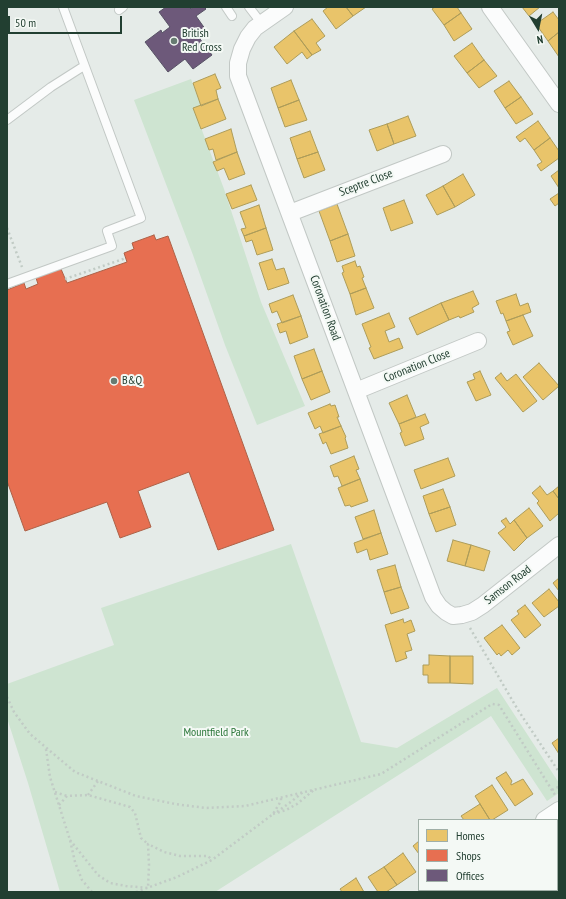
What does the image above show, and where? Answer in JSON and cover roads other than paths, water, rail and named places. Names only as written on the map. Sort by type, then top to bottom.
[{"type":"street","name":"Coronation Road","points":[[285,7],[255,28],[248,37],[242,49],[238,63],[238,76],[433,597],[439,606],[446,612],[458,616]]},
{"type":"street","points":[[490,7],[559,104]]},
{"type":"street","name":"Sceptre Close","points":[[290,213],[443,154]]},
{"type":"street","name":"Coronation Close","points":[[356,391],[478,341]]},
{"type":"street","name":"Samson Road","points":[[458,616],[483,605],[559,545]]},
{"type":"street","points":[[546,819],[559,810]]},
{"type":"lane","points":[[7,284],[112,246],[107,231],[141,218],[62,7]]},
{"type":"lane","points":[[226,7],[232,16]]},
{"type":"lane","points":[[249,7],[262,24]]},
{"type":"lane","points":[[7,120],[51,87],[84,66]]},
{"type":"place","name":"British Red Cross","points":[[174,41]]},
{"type":"place","name":"B&Q","points":[[114,381]]},
{"type":"park label","name":"Mountfield Park","points":[[216,733]]}]
